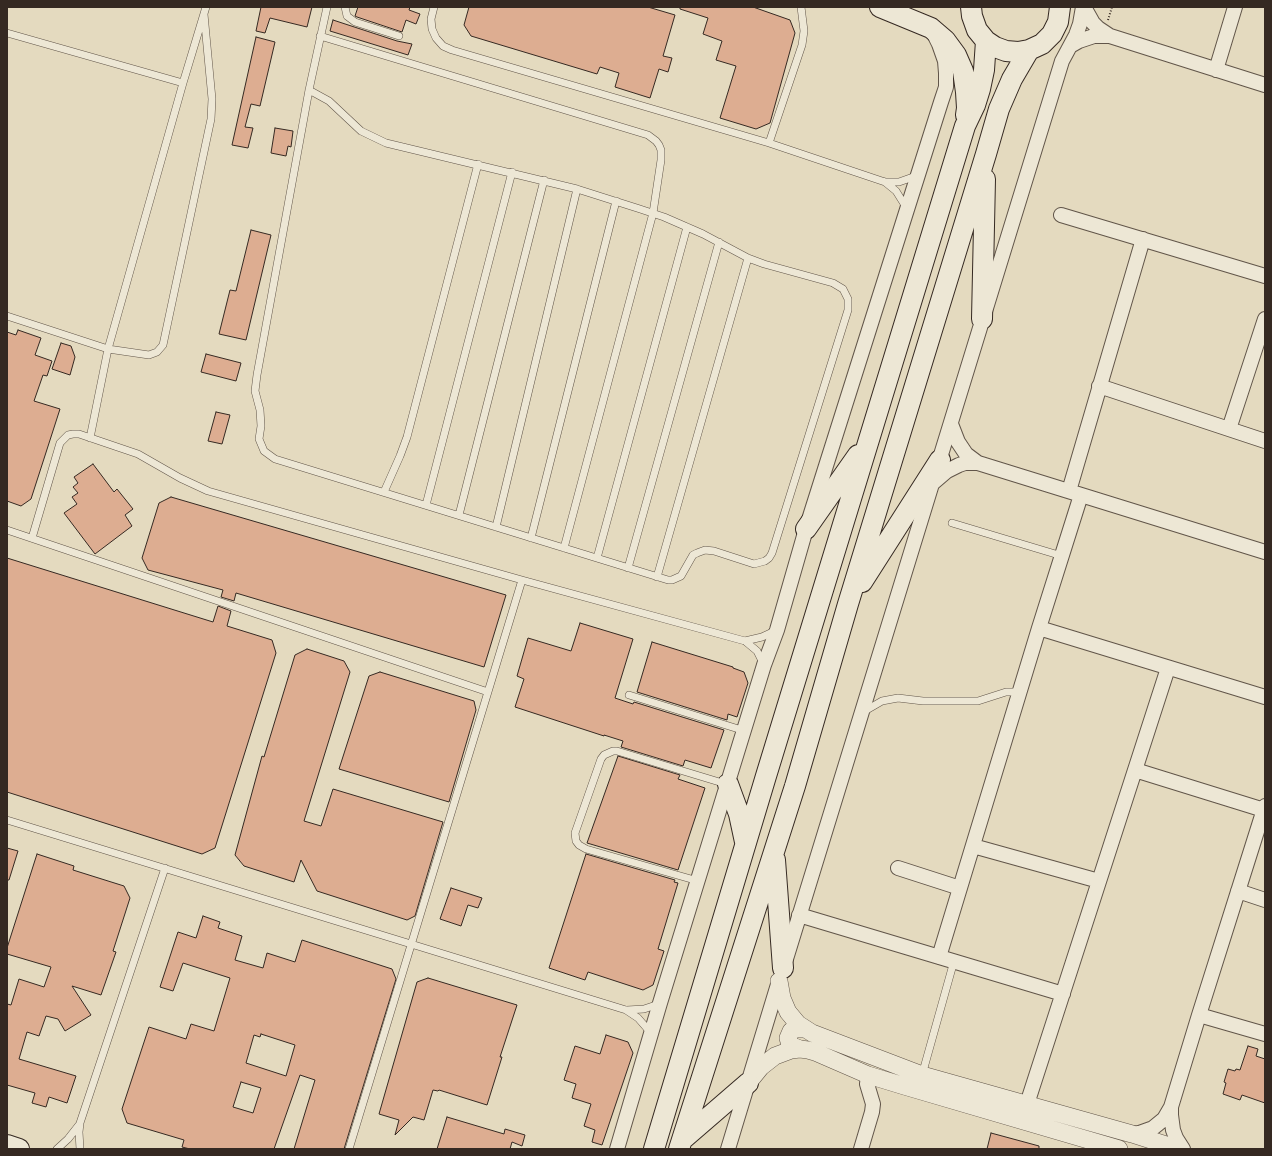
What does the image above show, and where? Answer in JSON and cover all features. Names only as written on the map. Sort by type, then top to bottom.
[{"type":"main road","points":[[880,7],[931,28],[945,40],[956,55],[963,71],[967,108],[965,126]]},
{"type":"main road","points":[[954,7],[972,11],[977,30],[986,41],[995,48],[1018,52],[1029,50],[1042,44],[1052,34],[1058,22],[1060,7]]},
{"type":"main road","points":[[654,1149],[868,441],[965,126],[975,105],[980,89],[984,70],[986,41]]},
{"type":"main road","points":[[681,1144],[795,786],[848,604],[994,125],[1004,94],[1029,50]]},
{"type":"main road","points":[[982,319],[986,154]]},
{"type":"main road","points":[[806,528],[868,441]]},
{"type":"main road","points":[[848,604],[940,460]]},
{"type":"main road","points":[[728,784],[739,814],[746,845]]},
{"type":"main road","points":[[774,850],[781,975]]},
{"type":"main road","points":[[681,1144],[748,1083]]},
{"type":"main road","points":[[7,1146],[19,1149]]},
{"type":"street","points":[[1084,7],[1093,23],[1104,33],[1110,36],[1265,85]]},
{"type":"street","points":[[728,1149],[1062,61],[1072,45],[1080,24],[1084,7]]},
{"type":"street","points":[[1216,70],[1235,7]]},
{"type":"street","points":[[617,1149],[660,1003],[745,731],[764,665],[777,630],[806,528],[946,87],[945,61],[931,28]]},
{"type":"street","points":[[1072,45],[1094,36],[1110,36]]},
{"type":"street","points":[[1061,215],[1265,276]]},
{"type":"street","points":[[939,957],[1062,556],[1099,386],[1143,239]]},
{"type":"street","points":[[1229,429],[1265,319]]},
{"type":"street","points":[[1099,386],[1265,441]]},
{"type":"street","points":[[951,424],[958,442],[966,454],[978,463]]},
{"type":"street","points":[[933,483],[947,471],[959,465],[978,463],[1265,552]]},
{"type":"street","points":[[1039,628],[1265,697]]},
{"type":"street","points":[[1027,1104],[1168,668]]},
{"type":"street","points":[[1135,770],[1264,808],[1198,1015],[1172,1107],[1171,1114],[1173,1130],[1183,1149]]},
{"type":"street","points":[[973,846],[1099,881]]},
{"type":"street","points":[[898,868],[960,888]]},
{"type":"street","points":[[1238,892],[1265,900]]},
{"type":"street","points":[[799,916],[1063,994]]},
{"type":"street","points":[[781,975],[784,1006],[793,1019],[805,1029],[922,1075],[1132,1134],[1179,1149]]},
{"type":"street","points":[[1198,1015],[1265,1034]]},
{"type":"street","points":[[805,1029],[794,1029],[791,1031],[788,1038],[790,1045],[815,1052],[868,1075],[1119,1149]]},
{"type":"street","points":[[748,1083],[761,1067],[775,1056],[791,1050],[800,1049]]},
{"type":"street","points":[[861,1149],[873,1104],[867,1084],[868,1075]]},
{"type":"street","points":[[1132,1134],[1153,1128],[1164,1119],[1172,1107]]},
{"type":"lane","points":[[308,90],[328,101],[361,131],[386,143],[544,180],[653,213],[687,226],[748,258],[838,286],[846,294],[848,310],[772,553],[769,558],[765,561],[754,564],[714,551],[705,550],[693,555],[684,572],[677,579],[668,580],[275,459],[264,451],[259,439],[261,426],[260,410],[255,391],[256,374],[308,90],[327,7]]},
{"type":"lane","points":[[345,7],[347,16],[355,22],[399,36]]},
{"type":"lane","points":[[434,7],[431,19],[432,29],[436,38],[443,46],[452,50],[769,143],[885,182],[905,181],[918,175]]},
{"type":"lane","points":[[769,143],[802,44],[804,31],[801,7]]},
{"type":"lane","points":[[90,438],[108,349],[183,83],[205,11]]},
{"type":"lane","points":[[7,316],[108,349],[149,355],[157,352],[163,345],[211,119],[212,99],[205,11]]},
{"type":"lane","points":[[7,33],[183,83]]},
{"type":"lane","points":[[320,36],[648,135],[656,140],[659,145],[662,155],[653,213],[564,548]]},
{"type":"lane","points":[[384,492],[407,437],[478,164]]},
{"type":"lane","points":[[426,505],[512,172]]},
{"type":"lane","points":[[459,515],[544,180]]},
{"type":"lane","points":[[885,182],[901,197],[907,210]]},
{"type":"lane","points":[[496,527],[577,189]]},
{"type":"lane","points":[[531,538],[616,201]]},
{"type":"lane","points":[[597,558],[687,226]]},
{"type":"lane","points":[[628,568],[719,242]]},
{"type":"lane","points":[[657,577],[748,258]]},
{"type":"lane","points":[[32,538],[60,443],[68,435],[73,434],[138,454],[180,478],[208,491],[522,580],[745,641],[757,651],[764,665]]},
{"type":"lane","points":[[952,523],[1062,556]]},
{"type":"lane","points":[[7,530],[488,692]]},
{"type":"lane","points":[[349,1149],[522,580]]},
{"type":"lane","points":[[745,641],[762,637],[777,630]]},
{"type":"lane","points":[[861,713],[878,702],[898,698],[922,701],[978,701],[1006,692],[1020,692]]},
{"type":"lane","points":[[629,695],[745,731]]},
{"type":"lane","points":[[698,881],[586,849],[579,845],[576,841],[575,833],[601,759],[608,752],[618,750],[728,784]]},
{"type":"lane","points":[[7,820],[626,1010],[638,1018],[652,1034]]},
{"type":"lane","points":[[80,1149],[80,1123],[165,868]]},
{"type":"lane","points":[[922,1075],[954,961]]},
{"type":"lane","points":[[626,1010],[644,1009],[660,1003]]},
{"type":"lane","points":[[57,1149],[68,1139],[80,1123]]},
{"type":"building","points":[[261,7],[312,7],[307,27],[270,18],[265,33],[256,31]]},
{"type":"building","points":[[358,7],[410,7],[409,10],[420,14],[416,24],[406,20],[402,32],[355,16]]},
{"type":"building","points":[[469,7],[648,7],[675,15],[663,56],[672,58],[668,72],[659,69],[650,98],[615,87],[619,73],[600,67],[597,74],[471,36],[464,25]]},
{"type":"building","points":[[680,7],[753,7],[790,20],[795,33],[770,123],[756,129],[720,118],[736,66],[716,60],[722,41],[703,34],[708,18],[680,9]]},
{"type":"building","points":[[333,20],[397,41],[412,44],[408,55],[330,31]]},
{"type":"building","points":[[256,37],[275,42],[260,106],[251,104],[245,127],[253,128],[248,148],[232,145]]},
{"type":"building","points":[[275,128],[293,131],[291,147],[288,146],[286,156],[271,153]]},
{"type":"building","points":[[251,230],[271,235],[246,340],[219,334],[230,290],[236,291]]},
{"type":"building","points":[[18,330],[41,338],[35,355],[52,361],[47,376],[43,375],[34,401],[60,409],[31,499],[21,506],[7,501],[7,332],[16,335]]},
{"type":"building","points":[[61,343],[71,346],[75,357],[70,375],[52,369]]},
{"type":"building","points":[[206,354],[241,363],[236,381],[201,372]]},
{"type":"building","points":[[216,412],[230,415],[222,444],[208,441]]},
{"type":"building","points":[[93,464],[114,492],[117,489],[133,509],[125,515],[132,526],[95,554],[64,513],[77,504],[72,497],[78,493],[73,487],[78,483],[74,477]]},
{"type":"building","points":[[171,497],[506,595],[484,667],[236,593],[234,601],[221,597],[223,590],[148,570],[142,558],[159,503]]},
{"type":"building","points":[[7,558],[213,622],[218,606],[231,611],[227,626],[272,640],[276,653],[215,848],[202,854],[7,792]]},
{"type":"building","points":[[580,623],[633,639],[615,698],[633,704],[634,702],[724,730],[711,768],[685,760],[683,766],[621,747],[623,741],[515,707],[524,679],[517,676],[528,638],[571,651]]},
{"type":"building","points":[[652,642],[733,667],[744,672],[748,683],[737,717],[728,714],[727,720],[637,692]]},
{"type":"building","points":[[307,649],[344,661],[350,672],[304,821],[321,826],[333,789],[443,822],[415,916],[407,920],[317,891],[301,860],[294,882],[244,866],[235,855],[262,756],[264,757],[295,655]]},
{"type":"building","points":[[380,672],[474,701],[476,710],[449,802],[339,769],[369,676]]},
{"type":"building","points":[[618,756],[680,775],[678,779],[705,788],[678,870],[587,843]]},
{"type":"building","points":[[7,848],[18,851],[9,880],[7,880]]},
{"type":"building","points":[[37,854],[74,866],[73,870],[124,886],[130,898],[113,951],[116,952],[101,995],[72,986],[91,1015],[65,1031],[58,1019],[46,1016],[39,1036],[27,1032],[19,1059],[76,1076],[67,1103],[49,1097],[46,1107],[32,1103],[35,1093],[7,1085],[7,1004],[11,1005],[19,979],[44,987],[51,967],[7,954],[7,948]]},
{"type":"building","points":[[586,854],[675,880],[674,882],[678,883],[658,949],[664,951],[653,985],[643,990],[588,972],[585,980],[549,968]]},
{"type":"building","points":[[451,888],[482,898],[478,908],[468,905],[461,926],[440,919]]},
{"type":"building","points":[[203,916],[220,922],[218,928],[242,936],[235,960],[263,968],[267,953],[295,962],[302,940],[392,969],[396,979],[344,1149],[294,1149],[315,1080],[300,1075],[274,1149],[190,1149],[182,1147],[184,1140],[127,1123],[122,1109],[149,1027],[186,1039],[191,1024],[214,1031],[230,978],[183,963],[173,991],[160,987],[178,932],[196,938]],"holes":[[[261,1034],[295,1045],[286,1076],[246,1063],[254,1035],[260,1037]],[[241,1082],[261,1088],[253,1113],[233,1107]]]},
{"type":"building","points":[[428,978],[517,1005],[500,1057],[502,1057],[487,1105],[439,1090],[433,1090],[424,1120],[413,1117],[395,1135],[399,1120],[379,1114],[417,982]]},
{"type":"building","points":[[606,1035],[628,1042],[633,1053],[602,1145],[592,1142],[595,1130],[584,1126],[591,1104],[572,1098],[576,1084],[564,1080],[575,1046],[600,1054]]},
{"type":"building","points":[[1248,1046],[1258,1049],[1256,1056],[1265,1059],[1265,1103],[1242,1095],[1240,1100],[1223,1094],[1226,1083],[1224,1082],[1228,1069],[1235,1071],[1236,1069],[1240,1070]]},
{"type":"building","points":[[447,1117],[504,1134],[505,1129],[525,1135],[522,1146],[512,1142],[510,1149],[437,1149]]},
{"type":"building","points":[[991,1133],[1039,1146],[1039,1149],[987,1149]]}]
